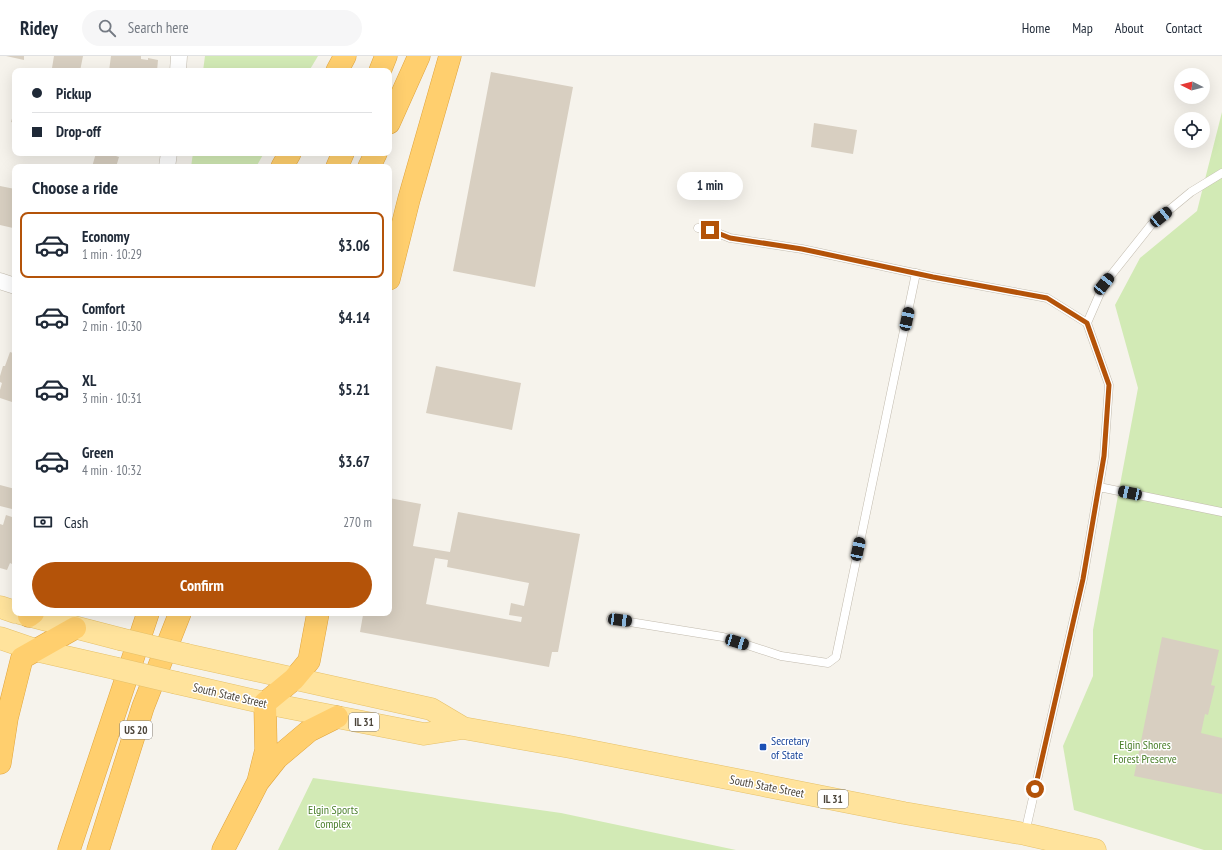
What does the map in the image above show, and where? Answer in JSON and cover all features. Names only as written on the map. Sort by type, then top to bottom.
[{"type":"highway","points":[[339,68],[345,56]]},
{"type":"highway","points":[[381,68],[386,56]]},
{"type":"highway","points":[[392,116],[419,56]]},
{"type":"highway","points":[[392,267],[409,200],[450,56]]},
{"type":"highway","name":"US 20","points":[[69,850],[147,616]]},
{"type":"highway","name":"US 20","points":[[98,850],[143,707],[179,616]]},
{"type":"highway","points":[[258,782],[266,750],[265,703],[294,679],[309,661],[317,616]]},
{"type":"highway","points":[[0,763],[6,718],[22,658],[75,628]]},
{"type":"highway","points":[[223,850],[258,782],[277,758],[309,731],[337,717]]},
{"type":"main road","name":"South State Street","points":[[0,607],[12,610]]},
{"type":"main road","name":"South State Street","points":[[35,616],[75,628],[187,655],[431,709],[463,728]]},
{"type":"main road","name":"South State Street","points":[[0,638],[35,650],[265,703],[424,734],[463,728],[570,747],[904,813],[1025,834],[1095,850]]},
{"type":"street","points":[[178,68],[179,56]]},
{"type":"street","points":[[0,281],[12,285]]},
{"type":"lane","points":[[1087,323],[1104,284],[1151,225],[1191,192],[1222,173]]},
{"type":"lane","points":[[698,228],[710,230],[730,238],[802,249],[916,274],[1047,298],[1087,323],[1109,385],[1104,456],[1083,579],[1025,834]]},
{"type":"lane","points":[[611,620],[723,637],[781,656],[828,663],[836,657],[916,274]]},
{"type":"lane","points":[[1099,487],[1222,512]]},
{"type":"green space","points":[[205,56],[318,56],[311,68],[203,68]]},
{"type":"green space","name":"Elgin Shores Forest Preserve","points":[[1222,112],[1222,850],[1204,850],[1074,810],[1063,746],[1093,676],[1093,630],[1138,388],[1115,305],[1140,258],[1197,211]]},
{"type":"green space","points":[[193,156],[262,156],[258,164],[191,164]]},
{"type":"green space","name":"Elgin Sports Complex","points":[[313,778],[561,813],[736,850],[278,850]]},
{"type":"building","points":[[6,56],[24,56],[24,60]]},
{"type":"building","points":[[54,56],[83,56],[81,68],[52,68]]},
{"type":"building","points":[[111,56],[141,56],[141,59],[148,60],[148,58],[158,60],[157,68],[109,68]]},
{"type":"building","points":[[491,72],[573,87],[535,287],[453,271]]},
{"type":"building","points":[[814,123],[857,130],[853,154],[811,147]]},
{"type":"building","points":[[95,156],[119,157],[117,164],[93,164]]},
{"type":"building","points":[[0,186],[12,188],[12,228],[0,225]]},
{"type":"building","points":[[10,352],[12,353],[12,402],[0,398],[2,383],[0,382],[0,376]]},
{"type":"building","points":[[436,366],[521,383],[512,430],[426,413]]},
{"type":"building","points":[[0,485],[12,488],[12,509],[0,506]]},
{"type":"building","points":[[392,499],[421,504],[413,546],[450,552],[458,512],[580,534],[558,652],[552,652],[549,667],[360,632],[363,616],[392,616]],"holes":[[[435,558],[448,560],[447,567],[529,583],[524,606],[511,603],[509,615],[522,617],[521,622],[426,604]]]},
{"type":"building","points":[[6,515],[12,517],[12,564],[10,563],[7,570],[0,568],[0,524],[3,525]]},
{"type":"building","points":[[1162,637],[1219,650],[1211,685],[1215,686],[1208,715],[1205,714],[1201,733],[1222,738],[1222,794],[1134,776]]},
{"type":"place","name":"Secretary of State","points":[[763,747]]},
{"type":"route","points":[[710,230],[730,238],[802,249],[933,277],[1047,298],[1087,323],[1109,385],[1104,456],[1083,579],[1035,789]]}]
